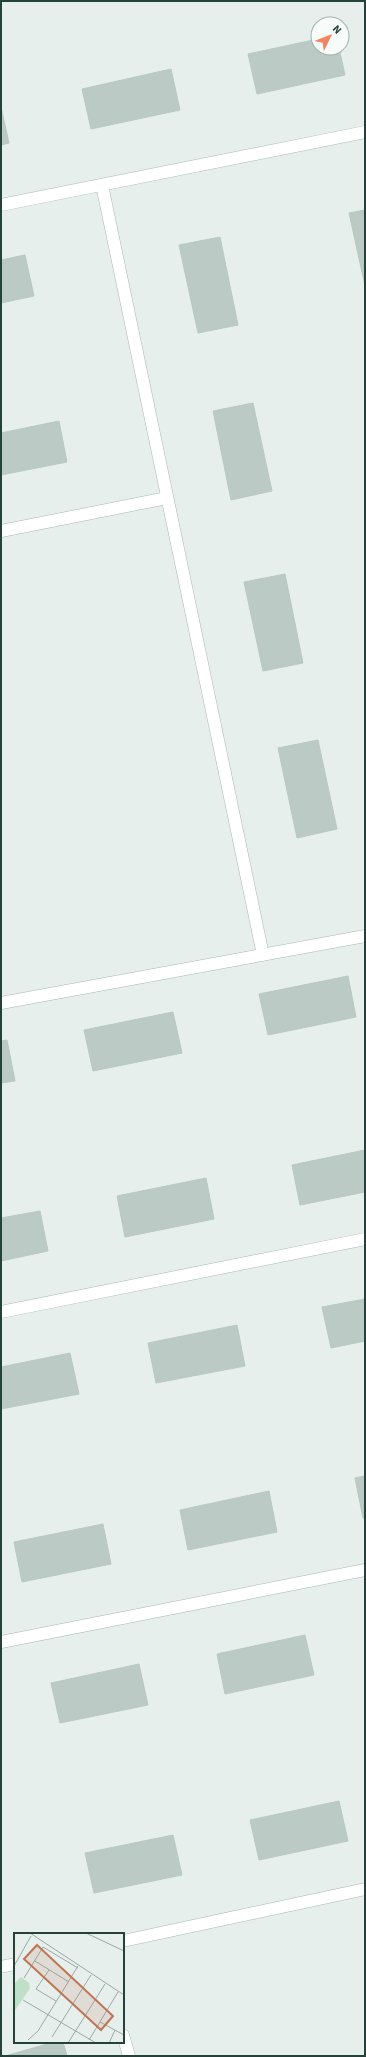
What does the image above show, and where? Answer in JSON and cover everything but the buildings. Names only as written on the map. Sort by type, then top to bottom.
[{"type":"street","points":[[1,205],[365,132]]},
{"type":"street","points":[[102,185],[263,955]]},
{"type":"street","points":[[1,531],[167,498]]},
{"type":"street","points":[[1,1004],[365,936]]},
{"type":"street","points":[[1,1312],[365,1238]]},
{"type":"street","points":[[1,1642],[365,1570]]},
{"type":"street","points":[[124,1941],[365,1889]]},
{"type":"street","points":[[1,1967],[14,1964]]},
{"type":"street","points":[[124,2038],[129,2056]]}]
